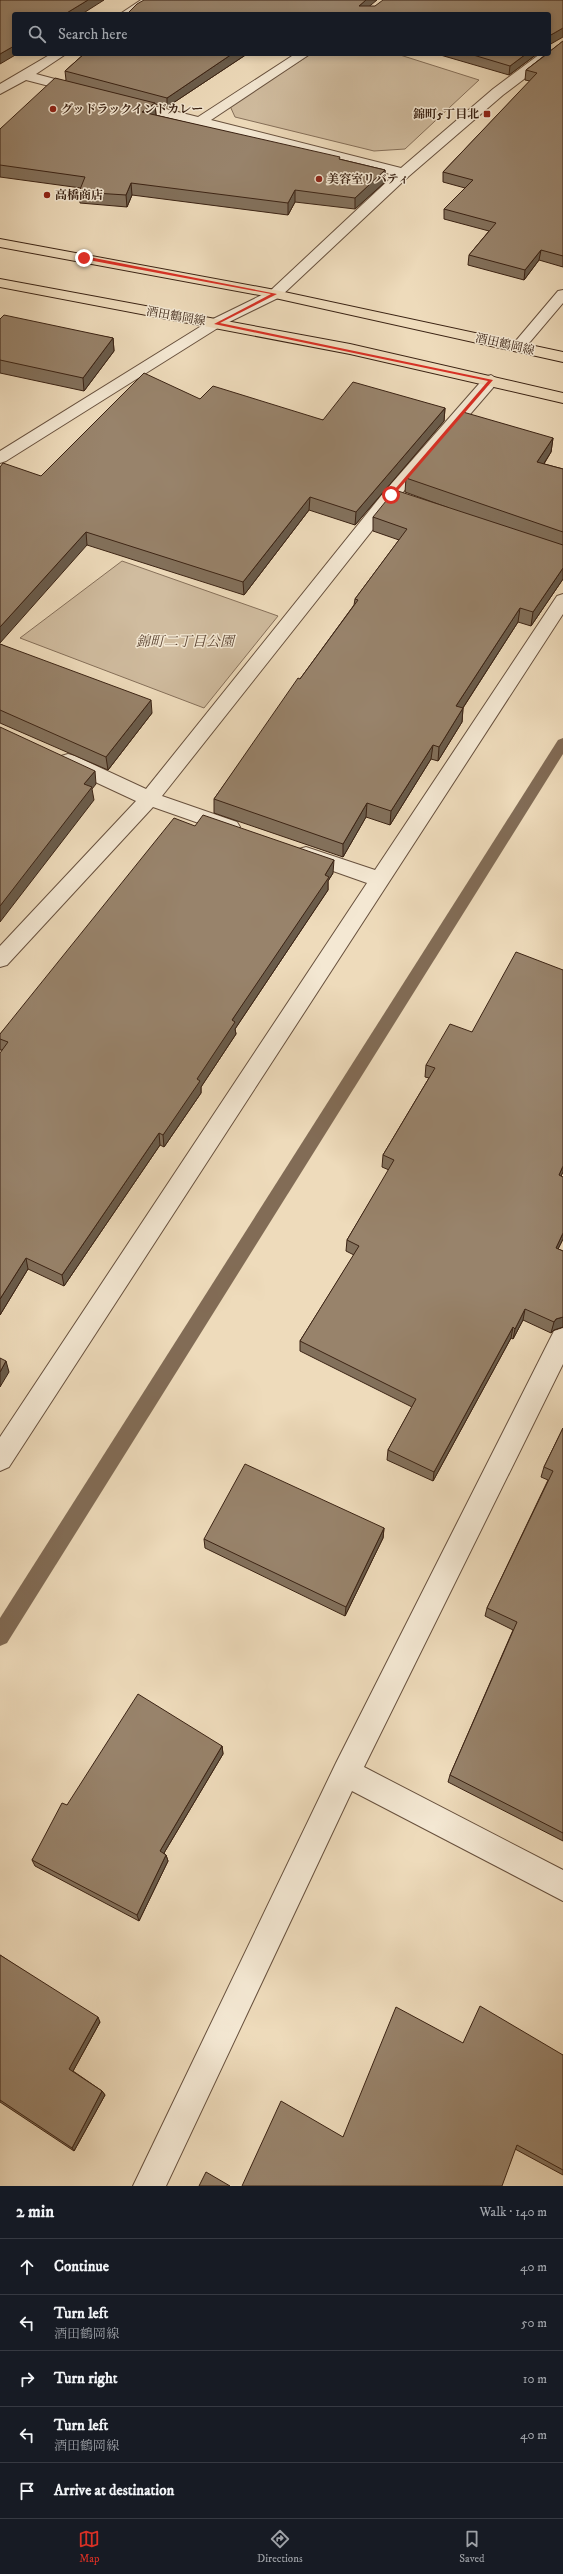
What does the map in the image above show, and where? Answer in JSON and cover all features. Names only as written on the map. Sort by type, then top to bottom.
[{"type":"main road","name":"酒田鶴岡線","points":[[0,243],[275,294],[519,346],[563,357]]},
{"type":"main road","name":"酒田鶴岡線","points":[[0,284],[216,323],[491,380],[563,398]]},
{"type":"street","points":[[129,12],[150,0]]},
{"type":"street","points":[[0,90],[57,56]]},
{"type":"street","points":[[200,122],[301,56]]},
{"type":"street","points":[[0,458],[216,323],[275,294],[404,173],[498,92],[545,56]]},
{"type":"street","points":[[24,75],[93,94]]},
{"type":"street","points":[[116,100],[404,173]]},
{"type":"street","points":[[519,346],[563,294]]},
{"type":"street","points":[[0,959],[149,799],[398,497],[491,380]]},
{"type":"street","points":[[0,1459],[378,879],[563,600]]},
{"type":"street","points":[[50,752],[149,799],[245,833]]},
{"type":"street","points":[[290,848],[378,879]]},
{"type":"street","points":[[149,2186],[346,1773],[563,1339]]},
{"type":"street","points":[[346,1773],[563,1886]]},
{"type":"green space","points":[[308,56],[403,56],[479,80],[405,149],[374,151],[235,117],[230,106]]},
{"type":"green space","name":"錦町二丁目公園","points":[[122,561],[278,616],[204,708],[20,638]]},
{"type":"building","points":[[0,0],[88,0],[68,12],[12,12],[12,47],[0,54]]},
{"type":"building","points":[[144,0],[366,0],[359,6],[375,6],[383,0],[563,0],[563,28],[551,35],[551,12],[129,12],[137,4]]},
{"type":"building","points":[[563,41],[563,256],[541,250],[525,270],[469,255],[496,223],[444,209],[473,180],[443,172],[537,73],[526,70],[544,56],[551,56],[551,50]]},
{"type":"building","points":[[82,56],[229,56],[167,98],[65,71]]},
{"type":"building","points":[[477,56],[523,56],[510,66]]},
{"type":"building","points":[[55,78],[155,103],[142,112],[340,157],[339,159],[385,170],[355,198],[295,190],[288,203],[131,183],[126,195],[79,192],[85,177],[0,165],[0,129]]},
{"type":"building","points":[[4,315],[113,338],[83,378],[0,360],[0,319]]},
{"type":"building","points":[[144,373],[200,399],[213,386],[323,420],[353,382],[445,408],[356,512],[310,497],[243,582],[86,532],[0,627],[0,467],[3,463],[41,476]]},
{"type":"building","points":[[463,412],[553,438],[537,462],[563,469],[563,532],[406,478]]},
{"type":"building","points":[[395,490],[563,545],[563,568],[533,612],[520,608],[456,706],[463,708],[439,747],[433,745],[391,811],[367,803],[343,844],[214,799],[298,678],[300,679],[358,600],[355,599],[407,529],[373,517]]},
{"type":"building","points":[[0,644],[151,700],[106,757],[0,710]]},
{"type":"building","points":[[0,727],[95,771],[84,784],[92,787],[0,906]]},
{"type":"building","points":[[203,815],[334,860],[325,875],[329,877],[232,1020],[235,1022],[197,1079],[200,1081],[163,1135],[159,1133],[62,1275],[26,1258],[0,1299],[0,1053],[8,1042],[0,1039],[0,1034],[174,818],[195,826]]},
{"type":"building","points":[[516,952],[563,970],[563,1166],[559,1175],[563,1177],[563,1233],[556,1248],[563,1251],[563,1317],[556,1319],[554,1322],[525,1309],[515,1329],[513,1327],[434,1472],[388,1450],[416,1399],[300,1341],[359,1246],[347,1240],[394,1160],[383,1155],[435,1068],[426,1065],[450,1024],[472,1032]]},
{"type":"building","points":[[0,1358],[6,1361],[0,1372]]},
{"type":"building","points":[[563,1428],[563,1833],[450,1775],[517,1622],[487,1608],[553,1471],[544,1467]]},
{"type":"building","points":[[245,1464],[384,1528],[346,1607],[204,1539]]},
{"type":"building","points":[[138,1694],[222,1746],[160,1851],[166,1855],[137,1915],[32,1860],[62,1803],[67,1805]]},
{"type":"building","points":[[0,1955],[98,2017],[69,2069],[102,2091],[72,2148],[0,2100]]},
{"type":"building","points":[[480,2006],[563,2055],[563,2170],[517,2145],[502,2186],[242,2186],[281,2101],[343,2137],[396,2007],[463,2043]]},
{"type":"building","points":[[206,2172],[230,2186],[199,2186]]},
{"type":"waterway","points":[[0,1636],[563,743]]},
{"type":"place","name":"グッドラックインドカレー","points":[[53,109]]},
{"type":"place","name":"錦町5丁目北","points":[[487,114]]},
{"type":"place","name":"美容室リバティ","points":[[319,179]]},
{"type":"place","name":"高橋商店","points":[[47,195]]},
{"type":"route","points":[[84,258],[275,294],[216,323],[350,349],[491,380],[391,495]]}]
